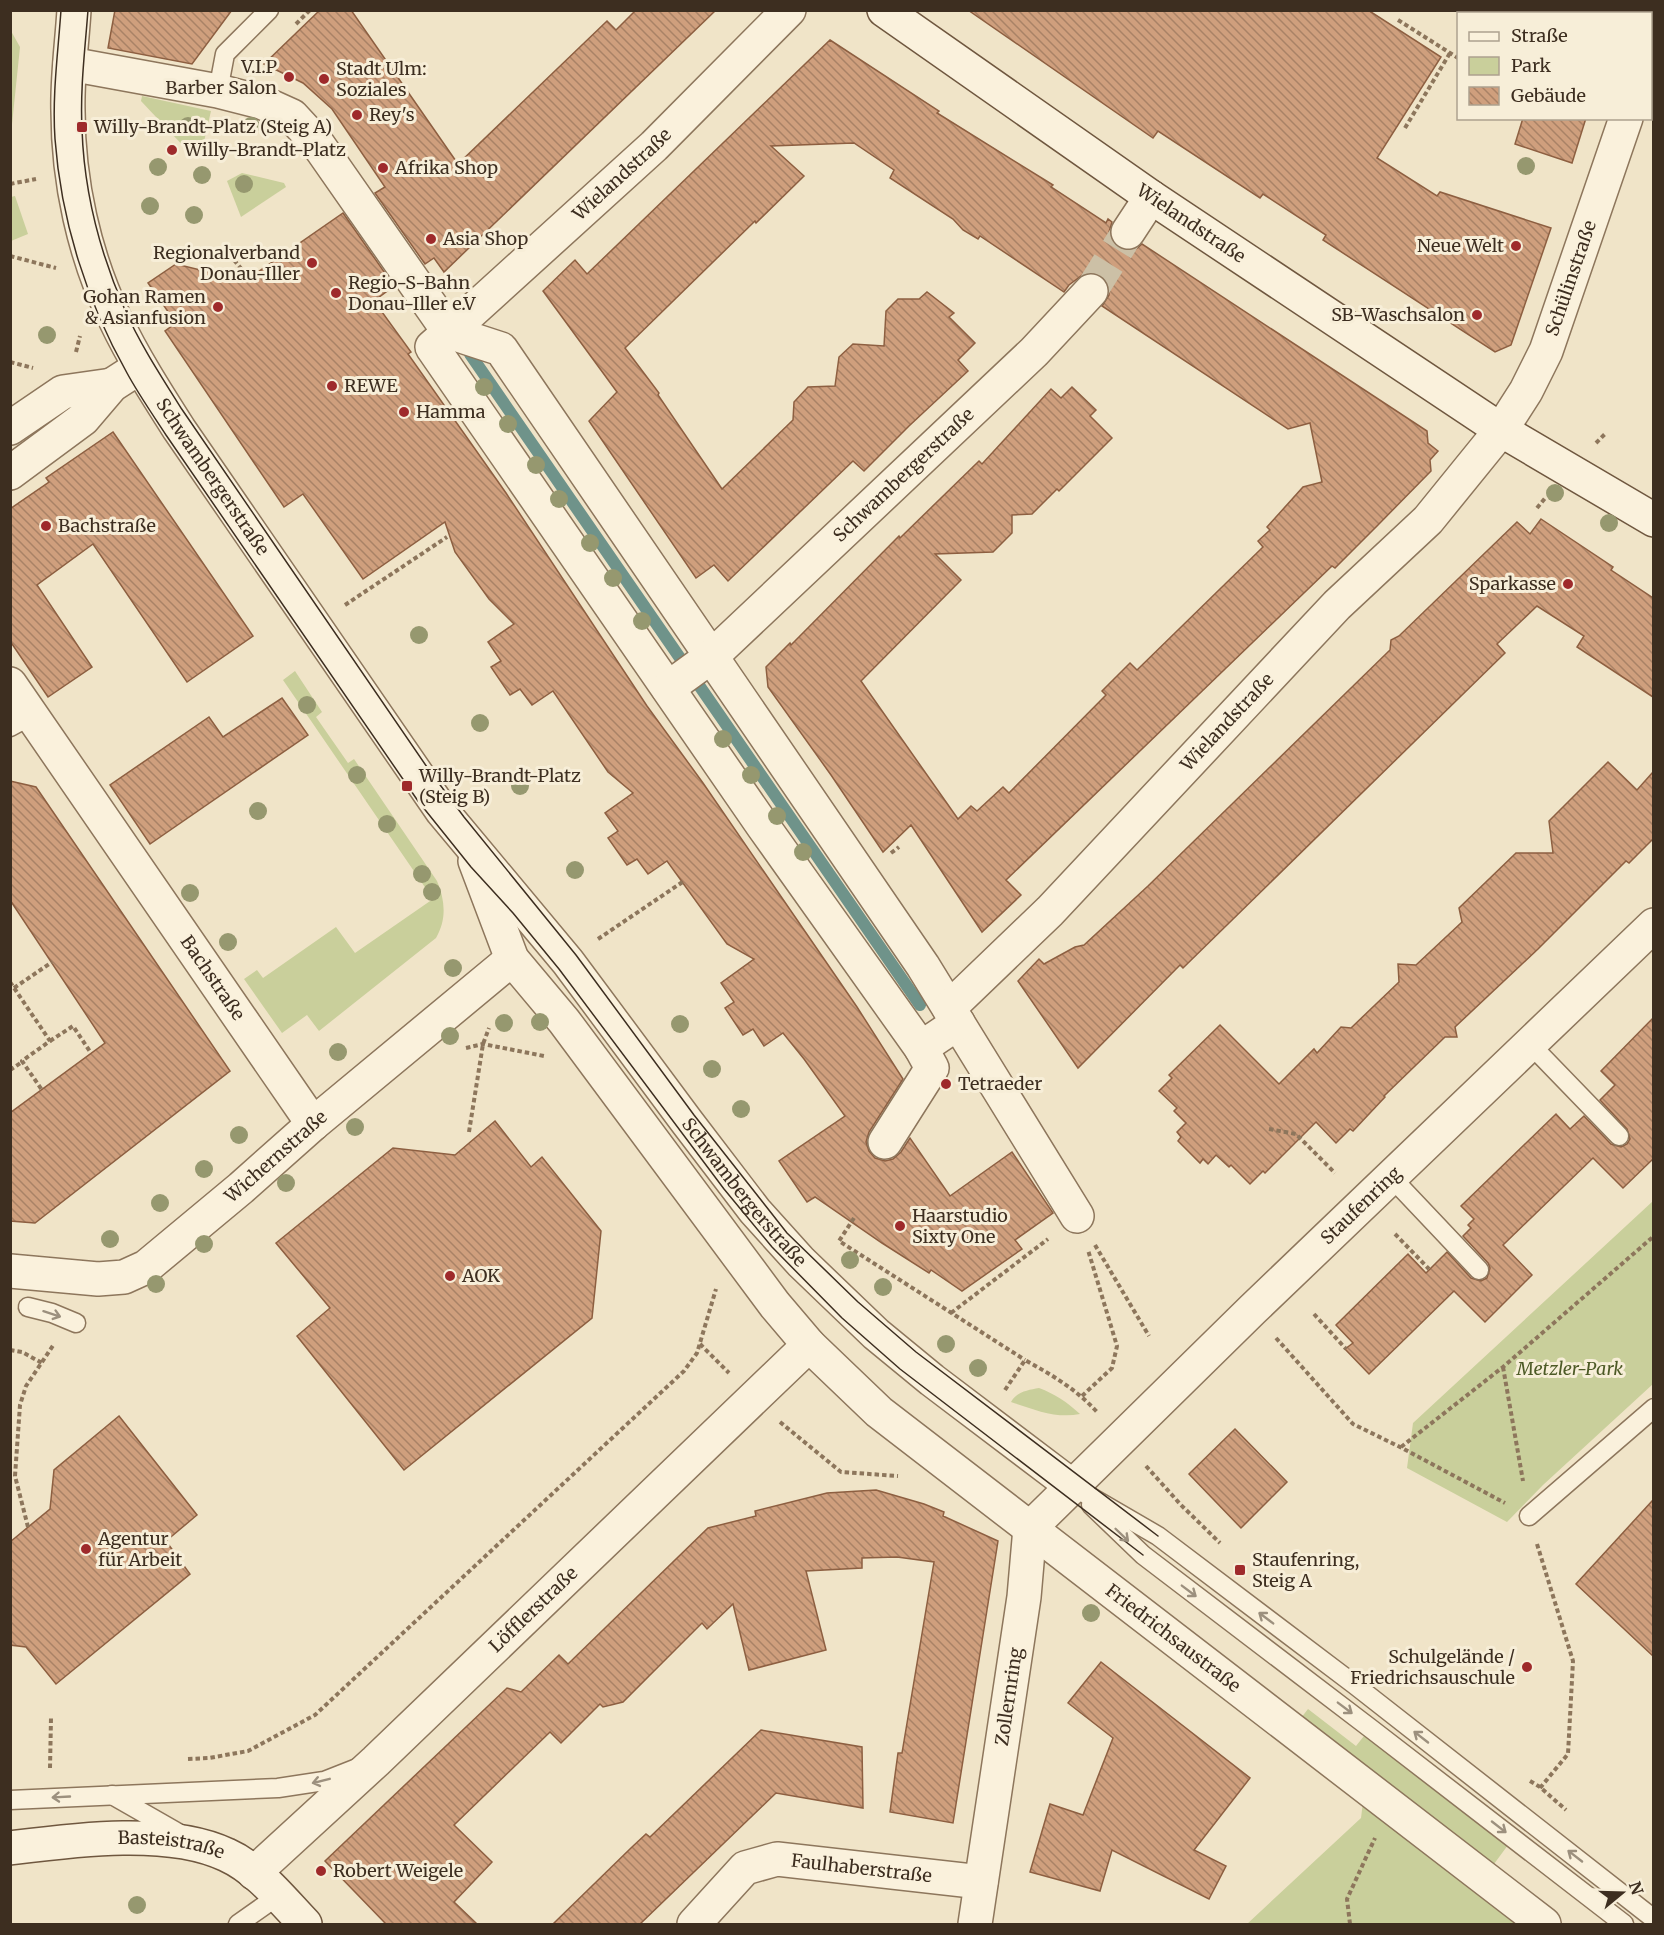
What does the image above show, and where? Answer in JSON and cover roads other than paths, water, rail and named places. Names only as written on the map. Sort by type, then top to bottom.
[{"type":"street","name":"Schwambergerstraße","points":[[74,10],[68,110],[70,151],[82,226],[105,297],[140,367],[179,429],[418,778],[470,845],[549,937],[732,1182],[801,1262],[850,1310],[907,1360],[1072,1486]]},
{"type":"street","name":"Wielandstraße","points":[[449,332],[654,146],[789,10]]},
{"type":"street","name":"Wielandstraße","points":[[884,10],[1151,196],[1501,430],[1653,520]]},
{"type":"street","points":[[70,64],[218,91],[261,102],[292,116],[317,142],[449,332],[501,349],[923,966],[1077,1216]]},
{"type":"street","name":"Schülinstraße","points":[[1501,430],[1527,391],[1546,351],[1625,120]]},
{"type":"street","points":[[1128,232],[1151,196]]},
{"type":"street","name":"Schwambergerstraße","points":[[668,688],[712,656],[1034,352],[1091,291]]},
{"type":"street","points":[[449,332],[432,348],[933,1068],[885,1142]]},
{"type":"street","points":[[10,473],[83,419],[112,385],[140,367]]},
{"type":"street","points":[[16,419],[63,392],[112,385]]},
{"type":"street","name":"Wielandstraße","points":[[953,1016],[1336,605],[1428,520],[1501,430]]},
{"type":"street","name":"Bachstraße","points":[[10,684],[21,721],[313,1124]]},
{"type":"street","name":"Schwambergerstraße","points":[[470,845],[512,959],[564,1021],[768,1296],[810,1345]]},
{"type":"street","name":"Staufenring","points":[[1072,1486],[1390,1176],[1653,925]]},
{"type":"street","name":"Wichernstraße","points":[[10,1271],[98,1279],[124,1276],[146,1267],[313,1124],[512,959]]},
{"type":"street","points":[[921,1048],[953,1016]]},
{"type":"street","name":"Löfflerstraße","points":[[254,1873],[376,1761],[810,1345]]},
{"type":"street","name":"Friedrichsaustraße","points":[[810,1345],[879,1412],[1544,1924]]},
{"type":"street","points":[[1030,1528],[1072,1486]]},
{"type":"street","name":"Zollernring","points":[[975,1924],[1024,1598],[1030,1528]]},
{"type":"street","name":"Basteistraße","points":[[10,1848],[65,1841],[119,1838],[165,1840],[202,1846],[228,1855],[254,1873],[305,1924]]},
{"type":"street","name":"Faulhaberstraße","points":[[694,1924],[745,1868],[777,1859],[981,1882]]},
{"type":"lane","points":[[218,91],[225,54],[269,10]]},
{"type":"lane","points":[[1529,1043],[1619,1136]]},
{"type":"lane","points":[[1390,1176],[1479,1270]]},
{"type":"lane","points":[[28,1307],[52,1313],[75,1323]]},
{"type":"lane","points":[[1529,1516],[1653,1408]]},
{"type":"lane","points":[[1072,1486],[1158,1536],[1355,1685],[1653,1919]]},
{"type":"lane","points":[[1072,1486],[1143,1555],[1624,1924]]},
{"type":"lane","points":[[10,1800],[201,1792],[299,1785],[324,1781],[376,1761]]},
{"type":"lane","points":[[111,1794],[202,1846]]},
{"type":"lane","points":[[238,1924],[278,1896]]},
{"type":"waterway","points":[[470,354],[680,658]]},
{"type":"waterway","points":[[696,681],[920,1005]]},
{"type":"tunnel","points":[[1091,291],[1128,232]]},
{"type":"tram line","points":[[61,10],[54,107],[58,170],[78,260],[100,318],[146,405],[418,801],[471,867],[559,969],[724,1189],[772,1247],[842,1318],[900,1369],[1143,1555]]},
{"type":"tram line","points":[[88,10],[83,70],[83,152],[90,198],[101,244],[125,310],[144,348],[181,408],[429,770],[464,817],[576,955],[694,1115],[787,1233],[858,1302],[916,1352],[1158,1536]]},
{"type":"place","name":"V.I.P Barber Salon","points":[[289,77]]},
{"type":"place","name":"Stadt Ulm: Soziales","points":[[324,79]]},
{"type":"place","name":"Rey's","points":[[357,115]]},
{"type":"place","name":"Willy-Brandt-Platz (Steig A)","points":[[82,127]]},
{"type":"place","name":"Willy-Brandt-Platz","points":[[172,150]]},
{"type":"place","name":"Afrika Shop","points":[[383,168]]},
{"type":"place","name":"Asia Shop","points":[[431,239]]},
{"type":"place","name":"Neue Welt","points":[[1516,246]]},
{"type":"place","name":"Regionalverband Donau-Iller","points":[[312,263]]},
{"type":"place","name":"Regio-S-Bahn Donau-Iller e.V","points":[[336,293]]},
{"type":"place","name":"Gohan Ramen & Asianfusion","points":[[218,307]]},
{"type":"place","name":"SB-Waschsalon","points":[[1477,315]]},
{"type":"place","name":"REWE","points":[[332,386]]},
{"type":"place","name":"Hamma","points":[[404,412]]},
{"type":"place","name":"Bachstraße","points":[[46,526]]},
{"type":"place","name":"Sparkasse","points":[[1568,584]]},
{"type":"place","name":"Willy-Brandt-Platz (Steig B)","points":[[407,786]]},
{"type":"place","name":"Tetraeder","points":[[946,1084]]},
{"type":"place","name":"Haarstudio Sixty One","points":[[900,1226]]},
{"type":"place","name":"AOK","points":[[450,1276]]},
{"type":"place","name":"Agentur für Arbeit","points":[[86,1549]]},
{"type":"place","name":"Staufenring, Steig A","points":[[1240,1570]]},
{"type":"place","name":"Schulgelände / Friedrichsauschule","points":[[1527,1667]]},
{"type":"place","name":"Robert Weigele","points":[[321,1871]]},
{"type":"park label","name":"Metzler-Park","points":[[1570,1369]]}]
